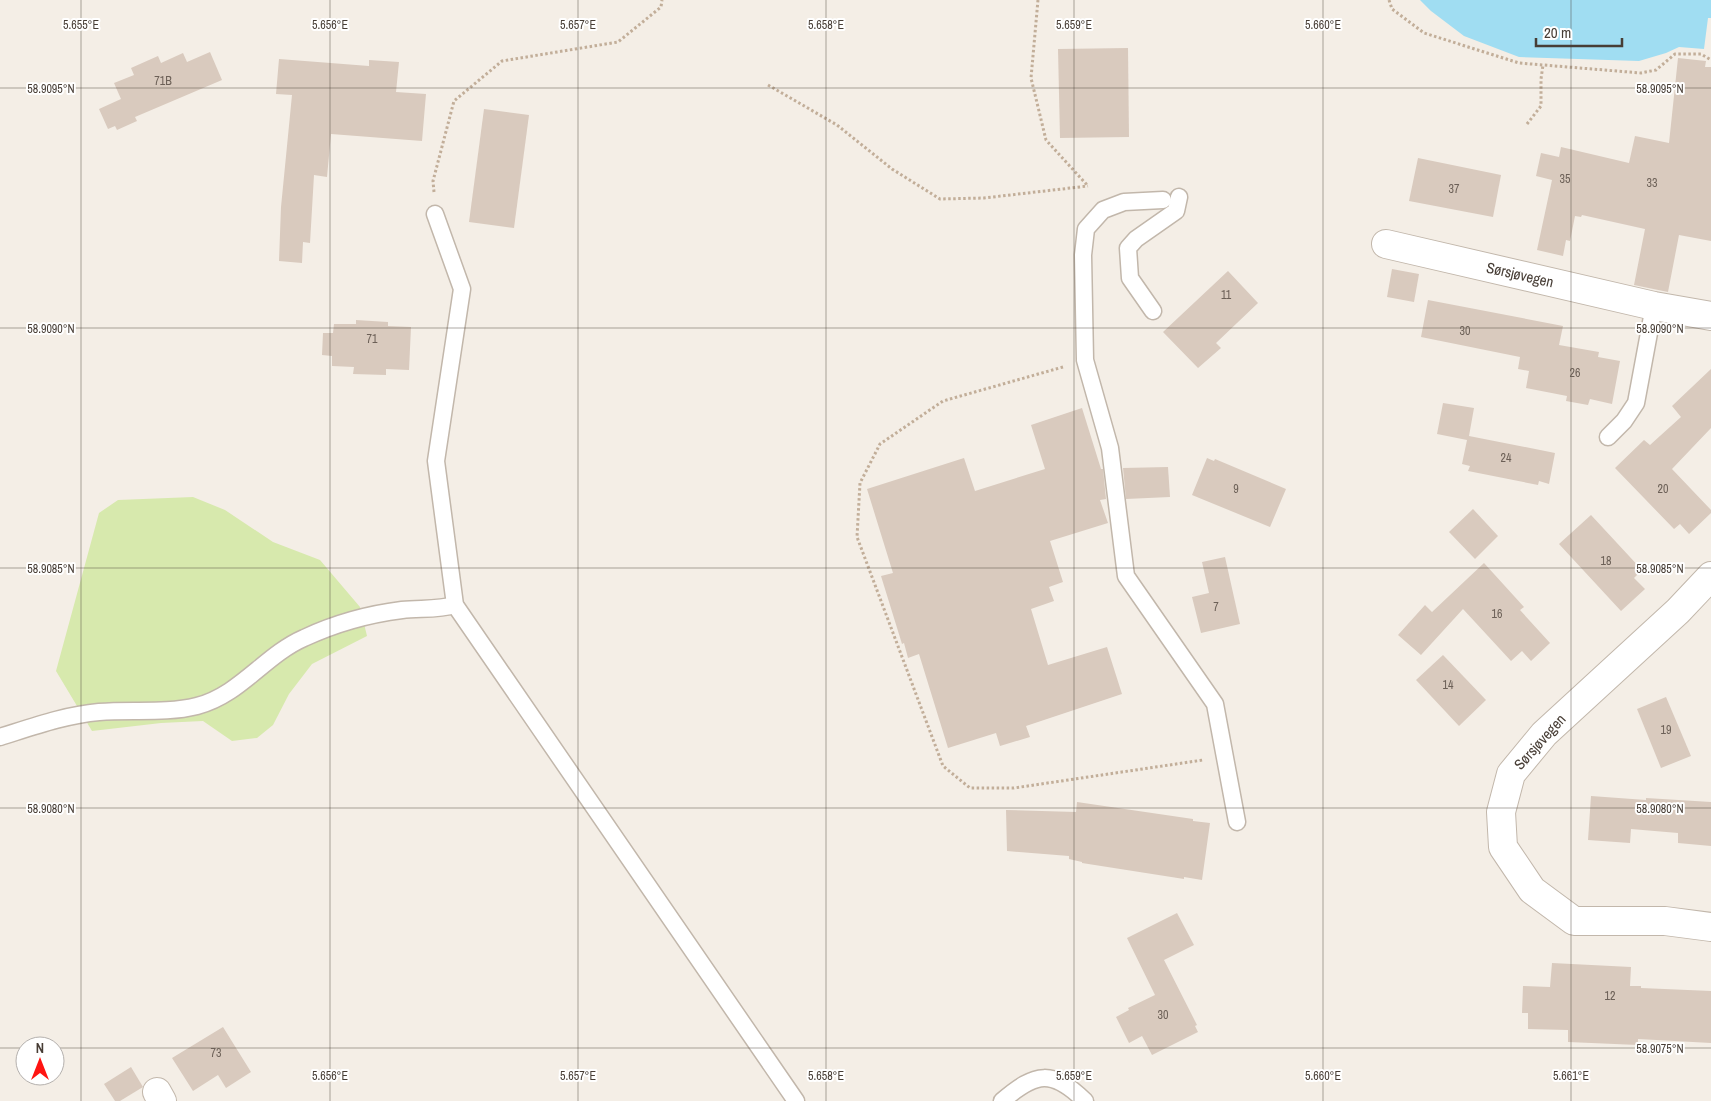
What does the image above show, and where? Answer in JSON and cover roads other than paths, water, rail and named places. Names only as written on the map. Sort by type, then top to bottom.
[{"type":"street","name":"Sørsjøvegen","points":[[1386,244],[1654,306],[1711,316]]},
{"type":"street","name":"Sørsjøvegen","points":[[1711,576],[1678,610],[1544,734],[1511,774],[1502,812],[1503,847],[1532,890],[1574,922],[1665,922],[1711,927]]},
{"type":"lane","points":[[1153,311],[1130,278],[1128,248],[1136,239],[1176,211],[1180,197]]},
{"type":"lane","points":[[1163,200],[1124,202],[1103,210],[1086,228],[1083,255],[1085,360],[1110,448],[1126,576],[1215,704],[1237,822]]},
{"type":"lane","points":[[435,214],[462,290],[436,461],[455,605],[796,1101]]},
{"type":"lane","points":[[1608,437],[1624,421],[1636,403],[1654,306]]},
{"type":"lane","points":[[0,737],[65,718],[98,712],[173,710],[197,706],[212,701],[232,690],[288,646],[320,631],[386,613],[455,605]]},
{"type":"lane","points":[[1002,1101],[1024,1084],[1044,1078],[1054,1078],[1072,1088],[1085,1101]]},
{"type":"water","points":[[1420,0],[1711,0],[1711,18],[1708,18],[1704,49],[1679,47],[1639,61],[1519,57],[1464,36],[1431,11]]}]
